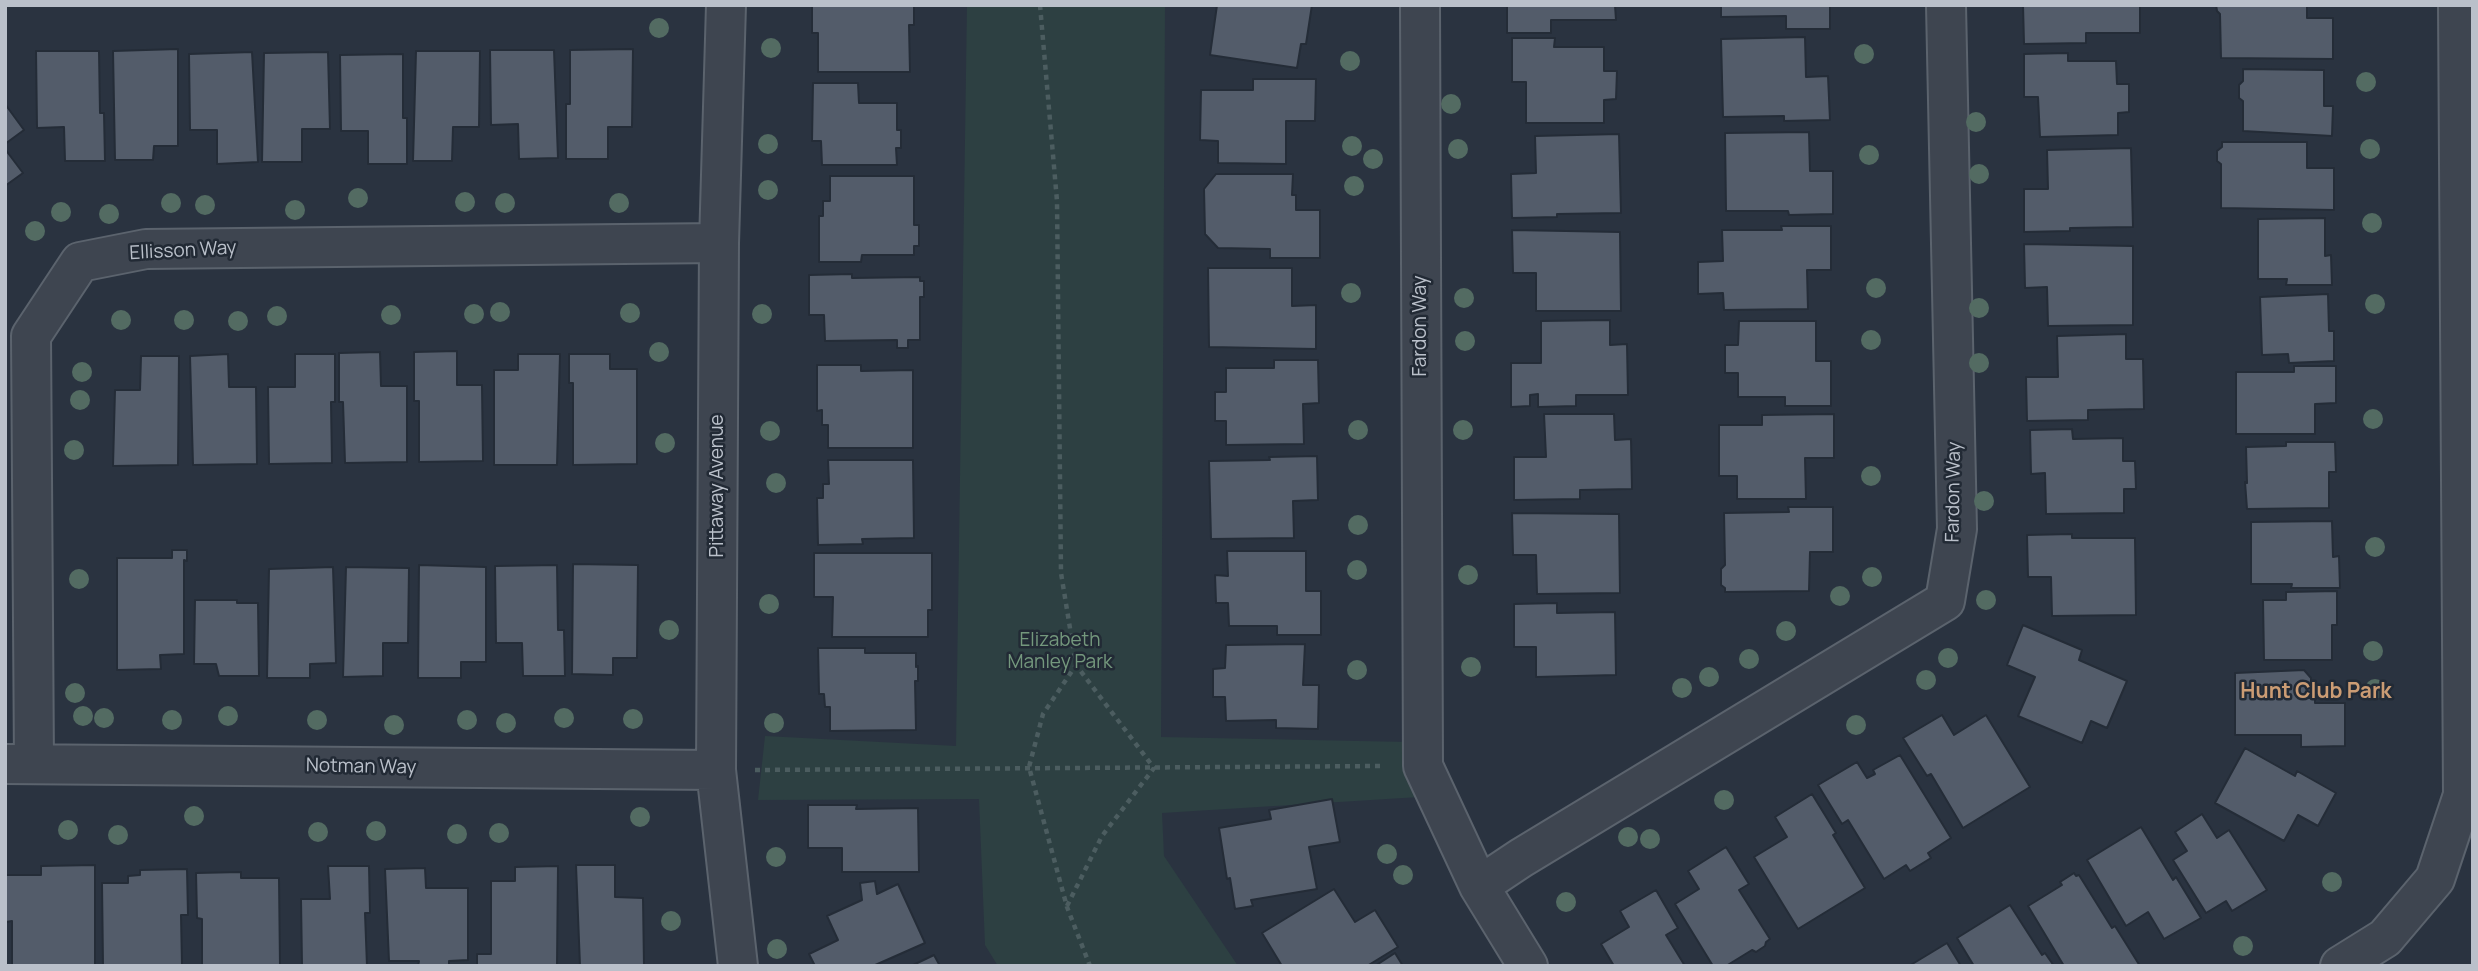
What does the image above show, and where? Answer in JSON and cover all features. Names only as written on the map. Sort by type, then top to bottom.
[{"type":"street","name":"Pittaway Avenue","points":[[726,5],[719,243],[716,770],[738,966]]},
{"type":"street","name":"Fardon Way","points":[[1420,5],[1423,766],[1479,886],[1528,966]]},
{"type":"street","name":"Fardon Way","points":[[1479,886],[1945,601],[1957,529],[1946,5]]},
{"type":"street","points":[[2340,966],[2385,938],[2435,879],[2463,795],[2467,167],[2458,5]]},
{"type":"street","name":"Ellisson Way","points":[[20,764],[31,336],[80,262],[146,249],[719,243]]},
{"type":"street","name":"Notman Way","points":[[20,764],[716,770]]},
{"type":"path","points":[[1040,5],[1057,201],[1061,573],[1076,665],[1154,768]]},
{"type":"path","points":[[1076,665],[1042,715],[1029,767],[1067,907],[1090,966]]},
{"type":"path","points":[[716,770],[1423,766]]},
{"type":"path","points":[[1067,907],[1102,836],[1154,768]]},
{"type":"green space","name":"Elizabeth Manley Park","points":[[967,5],[1165,5],[1161,737],[1408,742],[1419,797],[1162,813],[1164,856],[1238,966],[998,966],[985,945],[979,799],[758,800],[765,736],[956,746]]},
{"type":"building","points":[[812,5],[914,5],[914,25],[909,25],[910,72],[818,72],[818,33],[812,33]]},
{"type":"building","points":[[1217,5],[1312,5],[1306,44],[1301,44],[1297,68],[1210,55]]},
{"type":"building","points":[[1507,5],[1615,5],[1616,20],[1551,20],[1551,33],[1507,33]]},
{"type":"building","points":[[1721,5],[1830,5],[1830,29],[1786,29],[1786,16],[1721,17]]},
{"type":"building","points":[[2023,5],[2140,5],[2140,33],[2086,33],[2086,43],[2024,44]]},
{"type":"building","points":[[2216,5],[2307,5],[2307,18],[2333,18],[2333,59],[2221,58],[2220,14]]},
{"type":"building","points":[[1805,37],[1806,77],[1828,76],[1830,120],[1784,121],[1784,116],[1723,117],[1721,39]]},
{"type":"building","points":[[1512,38],[1555,38],[1554,47],[1604,47],[1604,71],[1617,71],[1616,99],[1604,100],[1604,123],[1526,123],[1526,82],[1512,82]]},
{"type":"building","points":[[178,49],[178,146],[154,146],[153,160],[115,160],[113,51]]},
{"type":"building","points":[[633,49],[632,127],[608,127],[608,159],[566,159],[570,50]]},
{"type":"building","points":[[490,50],[554,50],[558,158],[519,159],[518,124],[491,125]]},
{"type":"building","points":[[36,51],[99,51],[100,113],[104,113],[105,161],[65,161],[64,127],[37,128]]},
{"type":"building","points":[[416,51],[480,51],[479,127],[453,127],[452,161],[413,161]]},
{"type":"building","points":[[252,52],[258,162],[217,164],[217,130],[190,130],[189,54]]},
{"type":"building","points":[[328,52],[330,129],[302,129],[302,162],[262,162],[264,53]]},
{"type":"building","points":[[2068,53],[2068,61],[2116,61],[2117,84],[2129,84],[2129,112],[2118,113],[2118,135],[2040,137],[2038,97],[2024,97],[2024,54]]},
{"type":"building","points":[[403,54],[403,118],[407,118],[407,164],[368,164],[368,131],[341,131],[340,55]]},
{"type":"building","points":[[2243,69],[2324,70],[2324,106],[2333,106],[2332,136],[2243,131],[2243,101],[2239,98],[2239,85],[2243,81]]},
{"type":"building","points":[[1253,79],[1316,79],[1315,121],[1286,121],[1286,164],[1218,163],[1218,141],[1200,140],[1201,90],[1253,90]]},
{"type":"building","points":[[813,83],[858,83],[859,103],[897,103],[897,130],[901,130],[901,148],[896,148],[897,165],[822,165],[821,141],[812,141]]},
{"type":"building","points":[[5,104],[24,130],[5,144]]},
{"type":"building","points":[[1809,132],[1810,171],[1833,171],[1833,214],[1789,215],[1788,211],[1726,211],[1725,133]]},
{"type":"building","points":[[1619,134],[1621,213],[1512,218],[1511,174],[1536,173],[1535,136]]},
{"type":"building","points":[[2222,142],[2307,142],[2307,168],[2334,168],[2334,210],[2221,208],[2221,164],[2217,161],[2217,151],[2222,147]]},
{"type":"building","points":[[2131,148],[2133,227],[2024,232],[2024,189],[2048,189],[2047,150]]},
{"type":"building","points":[[5,149],[23,173],[5,186]]},
{"type":"building","points":[[1216,174],[1293,174],[1292,195],[1296,195],[1296,210],[1320,210],[1320,258],[1270,258],[1270,249],[1218,248],[1205,234],[1204,189]]},
{"type":"building","points":[[830,176],[914,176],[914,225],[919,225],[919,246],[914,246],[914,255],[862,255],[861,262],[819,262],[819,216],[823,216],[823,201],[830,201]]},
{"type":"building","points":[[2325,218],[2325,256],[2331,255],[2332,285],[2286,285],[2287,279],[2258,279],[2258,219]]},
{"type":"building","points":[[1781,226],[1831,226],[1831,270],[1807,270],[1808,309],[1724,310],[1723,293],[1698,294],[1698,262],[1723,261],[1722,230],[1782,230]]},
{"type":"building","points":[[1512,230],[1620,232],[1621,311],[1536,311],[1536,273],[1513,273]]},
{"type":"building","points":[[2024,244],[2133,246],[2133,325],[2048,326],[2047,287],[2025,288]]},
{"type":"building","points":[[1208,268],[1292,268],[1292,306],[1316,305],[1316,349],[1209,347]]},
{"type":"building","points":[[852,274],[852,278],[920,277],[920,281],[924,281],[924,297],[920,297],[920,340],[908,340],[908,348],[897,348],[897,340],[825,341],[824,315],[809,315],[809,275]]},
{"type":"building","points":[[2328,294],[2329,331],[2334,331],[2334,361],[2289,363],[2288,354],[2262,355],[2260,297]]},
{"type":"building","points":[[1610,320],[1610,345],[1627,344],[1628,395],[1576,395],[1576,406],[1538,407],[1538,394],[1530,395],[1530,406],[1511,407],[1511,363],[1541,363],[1541,321]]},
{"type":"building","points":[[1739,321],[1816,321],[1816,361],[1831,361],[1831,406],[1785,406],[1785,397],[1738,397],[1738,373],[1725,373],[1725,345],[1738,345]]},
{"type":"building","points":[[2126,334],[2126,359],[2143,359],[2144,409],[2088,410],[2088,420],[2027,421],[2026,377],[2058,377],[2057,336]]},
{"type":"building","points":[[457,351],[457,385],[482,385],[483,461],[419,462],[419,401],[414,401],[414,352]]},
{"type":"building","points":[[380,352],[381,386],[407,386],[407,462],[345,463],[343,402],[339,402],[339,353]]},
{"type":"building","points":[[228,354],[229,387],[256,387],[257,464],[193,465],[190,356]]},
{"type":"building","points":[[295,354],[335,354],[335,402],[331,402],[332,463],[269,464],[268,387],[295,387]]},
{"type":"building","points":[[518,354],[560,354],[557,465],[494,465],[494,370],[518,370]]},
{"type":"building","points":[[569,354],[610,354],[610,369],[637,369],[637,464],[573,465],[573,383],[569,383]]},
{"type":"building","points":[[141,356],[179,356],[178,465],[113,466],[115,390],[140,390]]},
{"type":"building","points":[[1274,360],[1318,360],[1319,403],[1303,404],[1304,444],[1226,445],[1226,421],[1215,421],[1215,392],[1226,392],[1226,368],[1274,368]]},
{"type":"building","points":[[817,365],[861,365],[861,371],[913,370],[913,448],[828,448],[828,425],[822,425],[822,410],[817,411]]},
{"type":"building","points":[[2294,366],[2336,366],[2336,403],[2315,404],[2315,434],[2236,434],[2236,372],[2294,372]]},
{"type":"building","points":[[1544,414],[1614,414],[1615,440],[1631,439],[1632,489],[1580,490],[1580,499],[1514,500],[1514,457],[1546,457]]},
{"type":"building","points":[[1834,414],[1834,458],[1805,458],[1806,499],[1737,499],[1737,476],[1719,476],[1719,425],[1762,425],[1762,415]]},
{"type":"building","points":[[2072,429],[2073,439],[2123,438],[2123,461],[2135,461],[2136,489],[2124,489],[2124,513],[2046,514],[2045,473],[2031,474],[2030,430]]},
{"type":"building","points":[[2286,442],[2335,442],[2336,472],[2329,472],[2329,508],[2247,509],[2246,447],[2286,446]]},
{"type":"building","points":[[1317,456],[1318,500],[1293,501],[1294,538],[1211,539],[1209,461]]},
{"type":"building","points":[[828,460],[913,460],[914,538],[862,539],[863,544],[818,545],[817,498],[823,498],[823,484],[829,484]]},
{"type":"building","points":[[1788,507],[1833,507],[1833,552],[1810,552],[1809,591],[1725,592],[1721,585],[1721,569],[1725,565],[1724,513],[1789,512]]},
{"type":"building","points":[[1512,513],[1619,514],[1620,593],[1537,594],[1536,555],[1513,555]]},
{"type":"building","points":[[2332,521],[2333,557],[2339,556],[2340,588],[2291,588],[2292,584],[2251,584],[2251,522]]},
{"type":"building","points":[[2072,534],[2072,538],[2135,538],[2136,615],[2052,616],[2051,577],[2028,577],[2027,535]]},
{"type":"building","points":[[172,550],[187,550],[187,561],[184,560],[184,654],[160,655],[161,669],[117,670],[117,558],[172,558]]},
{"type":"building","points":[[1227,551],[1306,551],[1306,591],[1321,591],[1321,635],[1277,635],[1277,626],[1229,626],[1228,603],[1216,603],[1215,575],[1228,576]]},
{"type":"building","points":[[814,553],[932,553],[932,610],[928,610],[928,637],[832,637],[833,597],[814,597]]},
{"type":"building","points":[[573,564],[638,565],[637,658],[613,658],[613,675],[572,674]]},
{"type":"building","points":[[419,565],[486,567],[486,662],[461,662],[461,678],[418,678]]},
{"type":"building","points":[[557,565],[558,630],[564,630],[565,676],[523,676],[522,643],[496,643],[495,566]]},
{"type":"building","points":[[333,567],[336,663],[310,664],[310,678],[267,678],[269,569]]},
{"type":"building","points":[[346,567],[409,568],[408,643],[383,643],[383,676],[343,677]]},
{"type":"building","points":[[2337,591],[2337,625],[2332,625],[2332,660],[2264,660],[2263,600],[2286,600],[2286,592]]},
{"type":"building","points":[[195,600],[258,603],[259,676],[219,676],[216,664],[194,664]]},
{"type":"building","points":[[1557,603],[1557,613],[1615,612],[1616,675],[1536,677],[1536,647],[1514,647],[1514,604]]},
{"type":"building","points":[[2023,625],[2082,650],[2079,660],[2127,681],[2107,728],[2091,721],[2082,743],[2018,716],[2035,677],[2007,665]]},
{"type":"building","points":[[1305,644],[1303,685],[1319,685],[1318,729],[1276,728],[1276,720],[1226,721],[1225,697],[1213,697],[1213,669],[1225,668],[1226,645]]},
{"type":"building","points":[[818,648],[865,648],[865,653],[916,653],[916,730],[830,731],[830,707],[825,707],[824,694],[819,694]]},
{"type":"building","points":[[2304,670],[2311,678],[2311,693],[2305,698],[2315,698],[2315,703],[2345,703],[2345,746],[2301,747],[2301,735],[2235,735],[2235,673]]},
{"type":"building","points":[[1942,715],[1954,735],[1986,715],[2030,787],[1963,828],[1931,774],[1927,776],[1903,738]]},
{"type":"building","points":[[2245,748],[2295,776],[2297,771],[2336,793],[2318,826],[2298,815],[2284,841],[2215,803]]},
{"type":"building","points":[[1900,755],[1951,838],[1928,853],[1931,858],[1910,871],[1906,865],[1884,879],[1848,820],[1842,824],[1818,785],[1857,762],[1867,778],[1875,774],[1873,770]]},
{"type":"building","points":[[1812,794],[1865,888],[1798,929],[1754,857],[1787,837],[1775,817]]},
{"type":"building","points":[[1332,799],[1340,842],[1309,847],[1317,889],[1251,900],[1253,906],[1235,909],[1219,828],[1271,819],[1269,810]]},
{"type":"building","points":[[808,805],[857,805],[856,809],[918,808],[919,872],[842,872],[842,848],[808,848]]},
{"type":"building","points":[[2202,814],[2217,838],[2229,830],[2267,890],[2232,911],[2226,901],[2206,913],[2173,860],[2187,851],[2175,832]]},
{"type":"building","points":[[2141,827],[2173,880],[2176,877],[2201,918],[2164,939],[2148,912],[2126,926],[2087,860]]},
{"type":"building","points":[[1726,847],[1749,884],[1739,890],[1770,939],[1756,952],[1752,950],[1726,966],[1713,966],[1675,904],[1699,889],[1688,871]]},
{"type":"building","points":[[95,865],[95,966],[12,966],[12,921],[6,922],[6,875],[41,875],[41,866]]},
{"type":"building","points":[[576,865],[615,865],[615,897],[643,898],[644,966],[580,966]]},
{"type":"building","points":[[328,866],[369,866],[370,913],[365,913],[367,966],[302,966],[301,899],[330,899]]},
{"type":"building","points":[[558,866],[557,966],[477,966],[477,954],[491,954],[491,881],[515,881],[515,867]]},
{"type":"building","points":[[425,868],[426,888],[468,888],[468,960],[449,961],[449,966],[418,966],[419,961],[389,961],[385,869]]},
{"type":"building","points":[[187,869],[188,915],[181,915],[182,966],[103,966],[102,883],[128,883],[128,876],[140,875],[140,870]]},
{"type":"building","points":[[241,872],[241,878],[279,878],[280,966],[202,966],[202,919],[197,918],[196,873]]},
{"type":"building","points":[[2074,873],[2079,875],[2140,966],[2064,966],[2028,906],[2062,885],[2060,882]]},
{"type":"building","points":[[875,881],[877,894],[898,884],[925,943],[873,966],[815,966],[809,954],[838,940],[827,916],[862,900],[860,883]]},
{"type":"building","points":[[1334,889],[1355,922],[1375,910],[1398,947],[1367,966],[1282,966],[1262,933]]},
{"type":"building","points":[[1656,890],[1678,928],[1666,935],[1685,966],[1614,966],[1601,944],[1629,927],[1620,911]]},
{"type":"building","points":[[2010,905],[2042,955],[2045,953],[2054,966],[1974,966],[1957,938]]},
{"type":"building","points":[[1947,943],[1961,966],[1909,966]]},
{"type":"building","points":[[1395,953],[1403,966],[1375,966]]},
{"type":"building","points":[[934,955],[940,966],[911,966]]},
{"type":"district","name":"Hunt Club Park","points":[[2316,692]]}]
